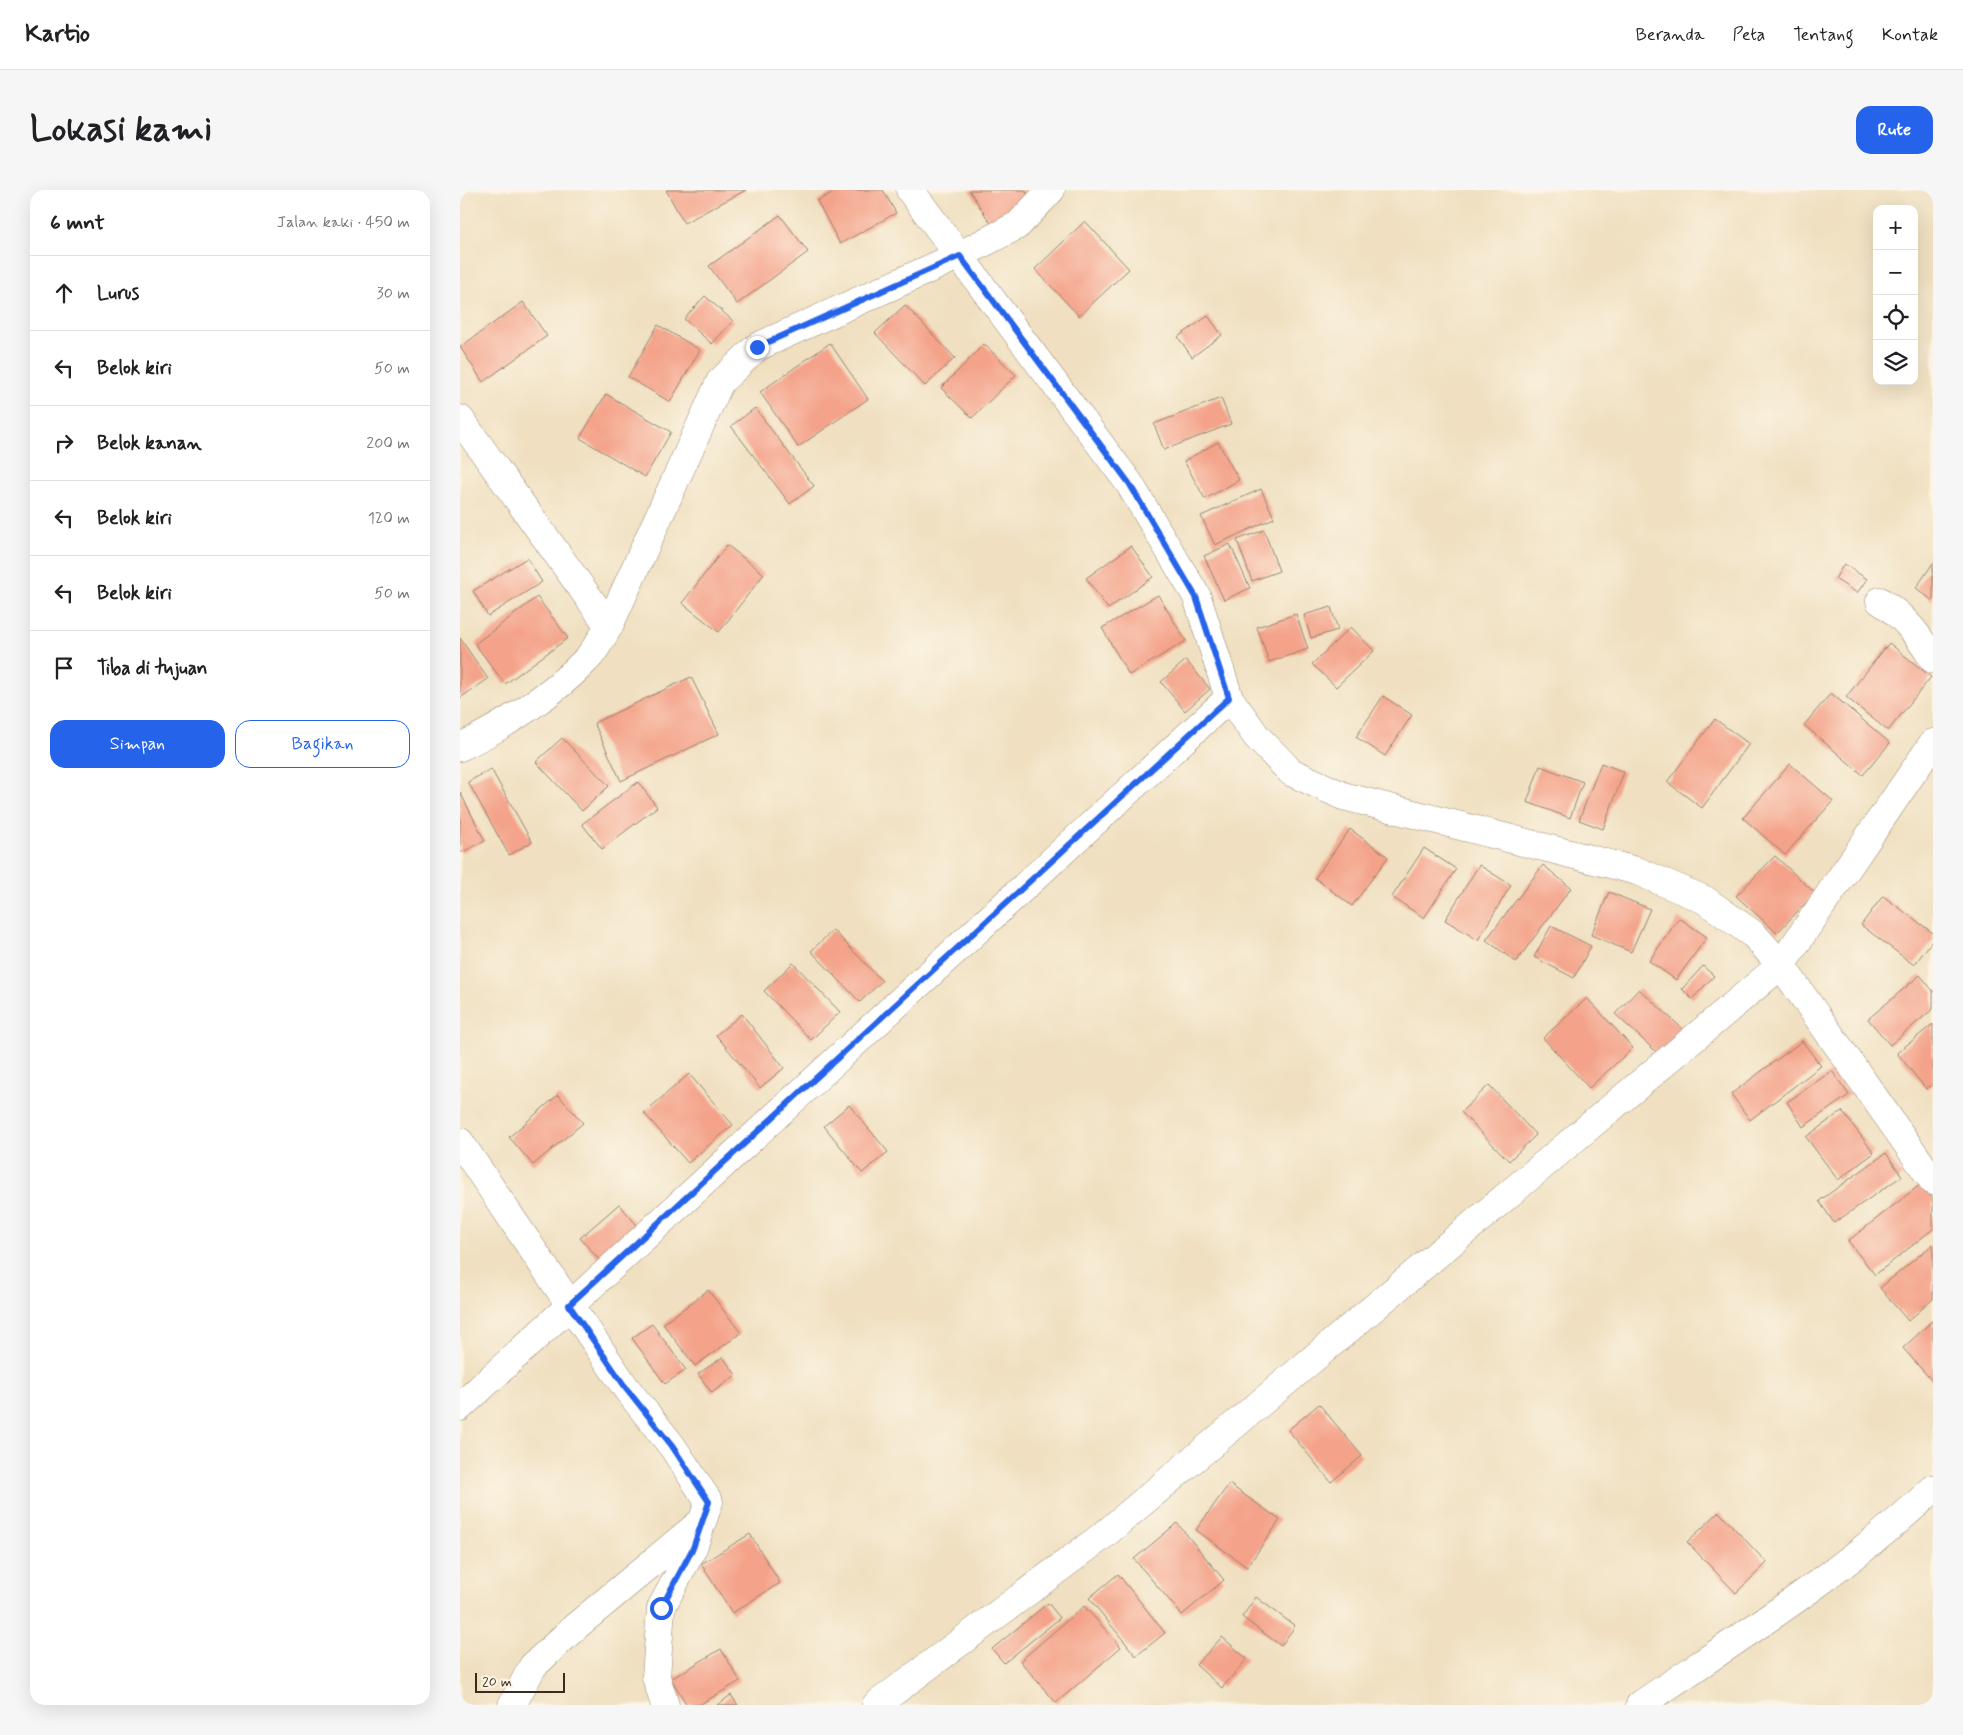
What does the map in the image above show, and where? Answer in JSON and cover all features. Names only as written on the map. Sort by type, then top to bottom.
[{"type":"street","points":[[910,190],[1129,483],[1196,597],[1229,698],[1257,737],[1291,772],[1343,796],[1637,871],[1705,900],[1754,935],[1781,966],[1933,1181]]},
{"type":"street","points":[[460,747],[494,731],[547,692],[588,658],[610,626],[720,382],[757,347],[960,256],[1018,225],[1051,190]]},
{"type":"street","points":[[460,418],[610,626]]},
{"type":"street","points":[[1880,601],[1896,612],[1917,633],[1933,659]]},
{"type":"street","points":[[460,1407],[1229,698]]},
{"type":"street","points":[[876,1705],[1105,1534],[1781,966],[1933,743]]},
{"type":"street","points":[[460,1142],[626,1388],[672,1446],[709,1502],[693,1548],[661,1608],[656,1677],[664,1705]]},
{"type":"street","points":[[1640,1705],[1829,1575],[1911,1510],[1933,1489]]},
{"type":"street","points":[[512,1705],[533,1666],[574,1627],[702,1521]]},
{"type":"building","points":[[666,190],[746,190],[684,223]]},
{"type":"building","points":[[837,190],[883,190],[896,213],[840,244],[817,201]]},
{"type":"building","points":[[969,190],[1025,190],[1032,202],[993,227]]},
{"type":"building","points":[[780,215],[808,252],[737,304],[709,266]]},
{"type":"building","points":[[1085,221],[1129,269],[1079,316],[1035,269]]},
{"type":"building","points":[[705,296],[733,321],[712,344],[684,319]]},
{"type":"building","points":[[523,302],[547,336],[483,382],[460,347]]},
{"type":"building","points":[[905,305],[955,358],[925,386],[875,333]]},
{"type":"building","points":[[1208,316],[1222,335],[1192,357],[1178,337]]},
{"type":"building","points":[[658,325],[700,350],[670,402],[628,377]]},
{"type":"building","points":[[830,343],[868,399],[798,447],[760,392]]},
{"type":"building","points":[[984,344],[1016,375],[972,418],[941,388]]},
{"type":"building","points":[[606,394],[671,432],[645,477],[580,438]]},
{"type":"building","points":[[1221,398],[1231,424],[1164,450],[1154,424]]},
{"type":"building","points":[[755,408],[814,486],[790,504],[731,426]]},
{"type":"building","points":[[1218,442],[1239,480],[1205,499],[1184,461]]},
{"type":"building","points":[[1261,489],[1274,518],[1215,545],[1201,516]]},
{"type":"building","points":[[1264,530],[1279,571],[1252,581],[1237,540]]},
{"type":"building","points":[[1230,544],[1250,588],[1224,600],[1204,556]]},
{"type":"building","points":[[727,545],[764,574],[719,632],[682,603]]},
{"type":"building","points":[[1131,546],[1153,577],[1108,609],[1086,578]]},
{"type":"building","points":[[527,558],[542,582],[488,616],[473,591]]},
{"type":"building","points":[[1933,563],[1933,601],[1916,588]]},
{"type":"building","points":[[1844,564],[1867,579],[1857,593],[1835,579]]},
{"type":"building","points":[[1158,595],[1186,641],[1129,675],[1102,628]]},
{"type":"building","points":[[537,597],[568,638],[505,684],[475,644]]},
{"type":"building","points":[[1331,607],[1338,630],[1311,638],[1304,615]]},
{"type":"building","points":[[1296,614],[1308,649],[1269,662],[1257,627]]},
{"type":"building","points":[[1351,627],[1374,651],[1336,687],[1312,664]]},
{"type":"building","points":[[460,638],[488,679],[460,698]]},
{"type":"building","points":[[1889,643],[1931,677],[1888,731],[1846,697]]},
{"type":"building","points":[[1186,660],[1210,689],[1185,711],[1161,682]]},
{"type":"building","points":[[691,677],[719,734],[621,781],[594,723]]},
{"type":"building","points":[[1831,693],[1890,743],[1863,775],[1804,725]]},
{"type":"building","points":[[1383,696],[1412,715],[1385,756],[1356,737]]},
{"type":"building","points":[[1715,719],[1749,744],[1702,808],[1667,782]]},
{"type":"building","points":[[562,738],[609,786],[582,811],[536,762]]},
{"type":"building","points":[[1601,763],[1624,772],[1603,829],[1579,820]]},
{"type":"building","points":[[1790,764],[1833,801],[1785,855],[1743,818]]},
{"type":"building","points":[[1540,766],[1583,782],[1570,818],[1527,802]]},
{"type":"building","points":[[491,769],[532,842],[509,855],[468,782]]},
{"type":"building","points":[[638,782],[657,807],[602,849],[582,824]]},
{"type":"building","points":[[460,792],[485,841],[460,853]]},
{"type":"building","points":[[1350,829],[1388,857],[1352,906],[1315,878]]},
{"type":"building","points":[[1424,848],[1456,869],[1424,918],[1392,897]]},
{"type":"building","points":[[1775,856],[1815,893],[1777,933],[1736,896]]},
{"type":"building","points":[[1479,865],[1511,885],[1478,940],[1445,920]]},
{"type":"building","points":[[1543,865],[1571,888],[1516,962],[1486,940]]},
{"type":"building","points":[[1609,892],[1650,909],[1631,952],[1591,935]]},
{"type":"building","points":[[1883,896],[1933,933],[1933,940],[1914,965],[1861,925]]},
{"type":"building","points":[[1679,918],[1707,937],[1676,980],[1649,961]]},
{"type":"building","points":[[1551,926],[1591,946],[1574,978],[1534,957]]},
{"type":"building","points":[[833,930],[882,981],[860,1002],[811,951]]},
{"type":"building","points":[[793,963],[840,1012],[811,1040],[764,991]]},
{"type":"building","points":[[1703,966],[1714,976],[1692,999],[1682,989]]},
{"type":"building","points":[[1920,975],[1933,991],[1933,1009],[1890,1045],[1868,1019]]},
{"type":"building","points":[[1639,989],[1686,1032],[1663,1058],[1615,1014]]},
{"type":"building","points":[[1587,998],[1633,1048],[1589,1088],[1543,1038]]},
{"type":"building","points":[[742,1014],[784,1068],[760,1088],[716,1035]]},
{"type":"building","points":[[1933,1024],[1933,1084],[1926,1089],[1897,1053]]},
{"type":"building","points":[[1802,1041],[1821,1066],[1750,1120],[1731,1094]]},
{"type":"building","points":[[1832,1071],[1849,1095],[1803,1127],[1787,1102]]},
{"type":"building","points":[[689,1074],[733,1125],[688,1163],[644,1113]]},
{"type":"building","points":[[1489,1085],[1536,1135],[1509,1161],[1461,1112]]},
{"type":"building","points":[[558,1095],[583,1123],[533,1165],[509,1137]]},
{"type":"building","points":[[849,1105],[888,1152],[862,1173],[824,1126]]},
{"type":"building","points":[[1842,1111],[1874,1153],[1838,1180],[1806,1137]]},
{"type":"building","points":[[1886,1153],[1902,1176],[1834,1223],[1819,1201]]},
{"type":"building","points":[[1921,1184],[1933,1199],[1933,1229],[1875,1275],[1848,1241]]},
{"type":"building","points":[[619,1204],[641,1230],[602,1263],[580,1238]]},
{"type":"building","points":[[1933,1244],[1933,1299],[1908,1321],[1880,1288]]},
{"type":"building","points":[[708,1290],[741,1333],[695,1366],[663,1324]]},
{"type":"building","points":[[1933,1320],[1933,1382],[1903,1348]]},
{"type":"building","points":[[652,1324],[686,1370],[665,1384],[632,1338]]},
{"type":"building","points":[[723,1357],[736,1375],[712,1393],[698,1374]]},
{"type":"building","points":[[1319,1404],[1362,1456],[1331,1482],[1288,1430]]},
{"type":"building","points":[[1229,1484],[1280,1520],[1247,1567],[1196,1530]]},
{"type":"building","points":[[1719,1512],[1767,1563],[1736,1593],[1687,1542]]},
{"type":"building","points":[[1177,1523],[1224,1580],[1182,1615],[1134,1559]]},
{"type":"building","points":[[750,1534],[780,1583],[732,1613],[701,1564]]},
{"type":"building","points":[[1118,1574],[1165,1633],[1136,1656],[1089,1598]]},
{"type":"building","points":[[1256,1597],[1295,1626],[1281,1646],[1242,1617]]},
{"type":"building","points":[[1048,1603],[1060,1618],[1004,1663],[992,1649]]},
{"type":"building","points":[[1084,1606],[1121,1647],[1056,1703],[1020,1661]]},
{"type":"building","points":[[1222,1637],[1247,1659],[1222,1688],[1196,1665]]},
{"type":"building","points":[[721,1649],[740,1681],[699,1705],[687,1705],[671,1679]]},
{"type":"building","points":[[731,1695],[738,1705],[717,1705]]},
{"type":"route","points":[[661,1608],[693,1548],[709,1502],[672,1446],[626,1388],[569,1305],[1229,698],[1196,597],[1129,483],[960,256],[757,347]]}]
